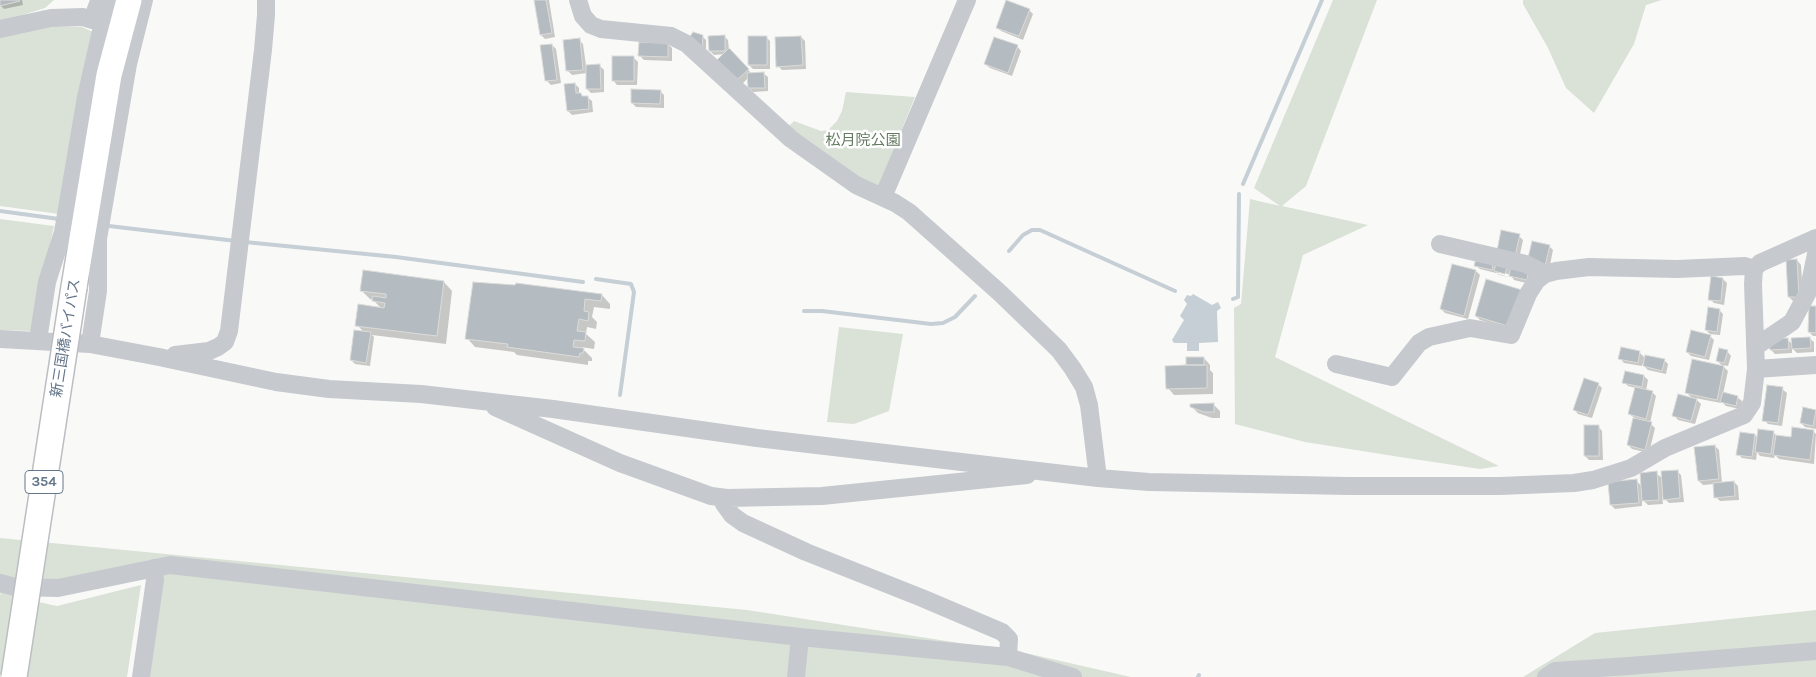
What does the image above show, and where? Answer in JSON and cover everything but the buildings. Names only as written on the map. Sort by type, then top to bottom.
[{"type":"highway","name":"新三国橋バイパス","points":[[14,677],[92,170],[117,44],[129,0]]},
{"type":"street","points":[[0,29],[51,18],[83,17],[92,20],[99,0]]},
{"type":"street","points":[[38,340],[47,282],[63,232],[88,88],[108,0]]},
{"type":"street","points":[[90,344],[98,291],[98,239],[128,64],[144,0]]},
{"type":"street","points":[[159,356],[210,351],[225,342],[229,331],[263,50],[266,0]]},
{"type":"street","points":[[578,0],[583,16],[591,25],[601,29],[671,36],[687,44],[791,139],[850,181],[909,212],[1000,292],[1059,350],[1073,368],[1084,387],[1089,405],[1098,478]]},
{"type":"street","points":[[883,197],[967,0]]},
{"type":"street","points":[[0,338],[90,344],[159,356],[276,382],[320,388],[421,394],[483,401],[757,438],[1027,468],[1098,478],[1149,482],[1348,486],[1553,484],[1593,480],[1631,468],[1666,448],[1744,414],[1752,403],[1756,369],[1754,269],[1760,263],[1816,238]]},
{"type":"street","points":[[1440,244],[1526,264],[1545,274]]},
{"type":"street","points":[[1755,347],[1792,322],[1808,292],[1816,254]]},
{"type":"street","points":[[1336,364],[1392,377],[1419,343],[1429,337],[1470,328],[1511,336],[1528,294],[1537,280],[1545,274],[1589,267],[1651,269],[1745,266],[1754,269]]},
{"type":"street","points":[[1756,369],[1816,365]]},
{"type":"street","points":[[483,401],[505,413],[620,463],[711,496],[727,498],[822,496],[1058,473]]},
{"type":"street","points":[[727,498],[724,504],[732,515],[743,523],[806,552],[1002,632],[1009,639],[1008,657]]},
{"type":"street","points":[[0,583],[14,587],[58,588],[170,565],[800,637],[1008,657],[1073,677]]},
{"type":"street","points":[[141,677],[155,580],[154,568]]},
{"type":"street","points":[[796,677],[800,637]]},
{"type":"street","points":[[1546,677],[1555,671],[1629,672],[1816,650]]},
{"type":"green space","points":[[0,0],[54,0],[45,8],[0,22]]},
{"type":"green space","points":[[1333,0],[1377,0],[1306,186],[1282,206],[1368,225],[1303,255],[1275,357],[1499,466],[1480,469],[1305,442],[1235,424],[1234,308],[1241,304],[1250,199],[1280,206],[1254,188]]},
{"type":"green space","points":[[1523,0],[1662,0],[1646,5],[1634,44],[1594,113],[1566,88],[1548,48],[1523,4]]},
{"type":"green space","points":[[44,26],[82,27],[93,32],[59,214],[0,206],[0,33]]},
{"type":"green space","name":"松月院公園","points":[[846,92],[915,97],[878,188],[868,186],[787,128],[794,121],[821,131],[828,130],[837,121],[842,111]]},
{"type":"green space","points":[[0,219],[54,226],[31,331],[0,330]]},
{"type":"green space","points":[[839,327],[903,334],[889,411],[854,424],[827,422]]},
{"type":"green space","points":[[0,538],[747,610],[1030,654],[1131,677],[134,677],[149,578],[16,597],[57,606],[141,585],[127,677],[0,677],[0,595],[2,595],[0,594]]},
{"type":"green space","points":[[1816,610],[1816,677],[1523,677],[1595,633]]},
{"type":"shaded area","points":[[1193,294],[1212,305],[1218,302],[1221,308],[1217,311],[1218,342],[1199,343],[1199,351],[1187,351],[1187,343],[1174,343],[1172,340],[1184,320],[1180,316],[1187,304],[1184,300],[1187,295],[1191,296]]},
{"type":"waterway","points":[[1243,184],[1322,0]]},
{"type":"waterway","points":[[1233,299],[1238,297],[1239,194]]},
{"type":"waterway","points":[[0,211],[59,219]]},
{"type":"waterway","points":[[109,226],[236,241]]},
{"type":"waterway","points":[[1009,251],[1023,235],[1032,230],[1040,230],[1175,291]]},
{"type":"waterway","points":[[245,242],[396,257],[583,282]]},
{"type":"waterway","points":[[596,279],[631,284],[634,292],[620,395]]},
{"type":"waterway","points":[[804,311],[822,311],[931,324],[943,323],[955,317],[975,296]]}]
